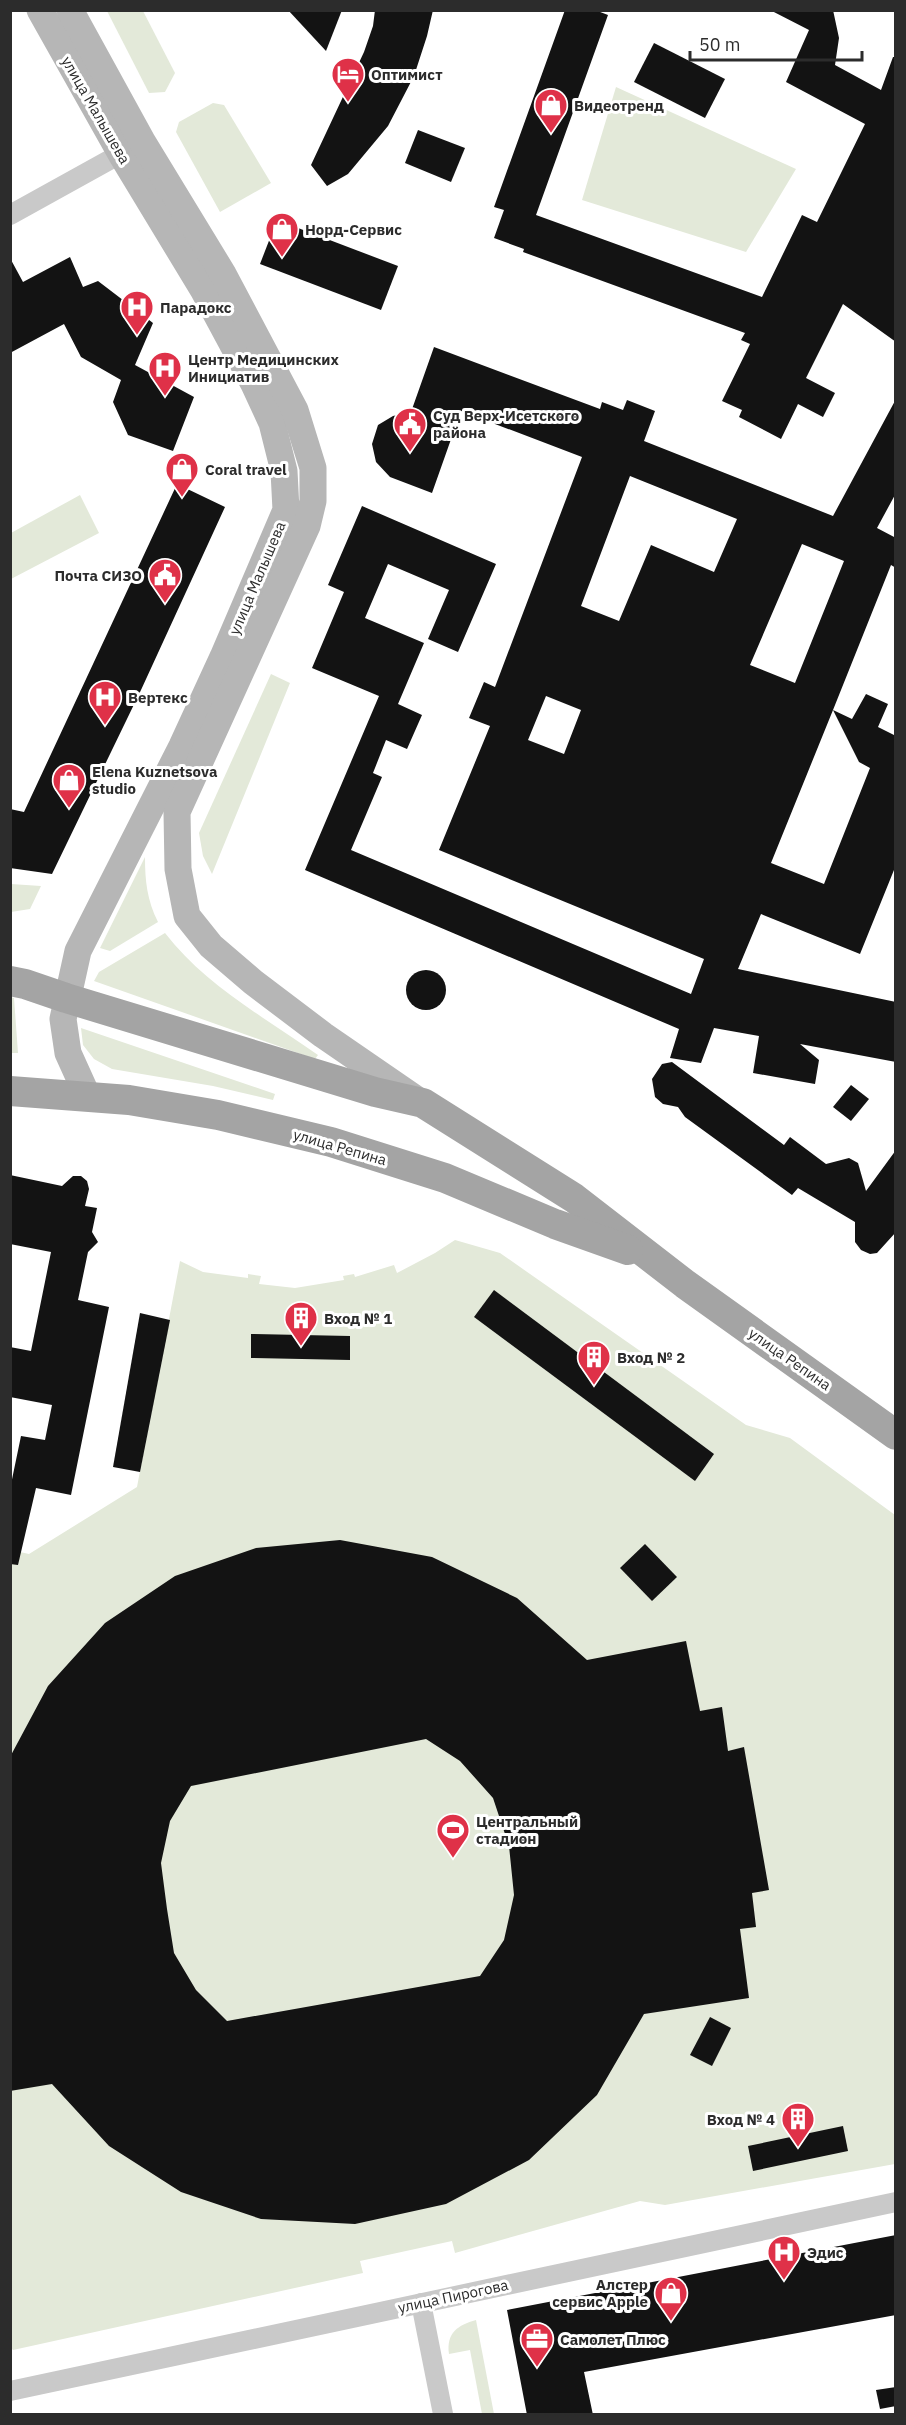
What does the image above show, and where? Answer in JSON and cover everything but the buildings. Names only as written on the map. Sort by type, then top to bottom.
[{"type":"main road","name":"улица Малышева","points":[[40,10],[132,147],[223,274],[295,410],[313,468],[313,501],[307,526],[207,746]]},
{"type":"main road","name":"улица Малышева","points":[[70,10],[132,147],[272,423],[283,464],[286,510],[182,746],[78,951],[63,1019],[68,1053],[87,1095]]},
{"type":"main road","name":"улица Репина","points":[[207,746],[177,812],[176,847],[187,916],[211,946],[253,982],[323,1035],[423,1103],[574,1198],[694,1291],[896,1435]]},
{"type":"main road","name":"улица Репина","points":[[10,981],[375,1092],[423,1103]]},
{"type":"main road","name":"улица Репина","points":[[10,1091],[87,1095],[129,1100],[218,1115],[331,1142],[445,1178],[555,1224],[656,1260]]},
{"type":"street","points":[[10,215],[132,147]]},
{"type":"street","name":"улица Пирогова","points":[[10,2391],[896,2202]]},
{"type":"street","points":[[421,2303],[443,2415]]},
{"type":"green space","points":[[107,11],[143,11],[175,73],[165,92],[149,93]]},
{"type":"green space","points":[[616,87],[796,169],[746,252],[582,200]]},
{"type":"green space","points":[[213,103],[224,105],[271,183],[220,212],[176,132],[179,122]]},
{"type":"green space","points":[[80,495],[99,533],[11,579],[11,533]]},
{"type":"green space","points":[[271,674],[290,683],[212,874],[203,856],[199,833]]},
{"type":"green space","points":[[145,857],[147,890],[158,922],[110,951],[100,948]]},
{"type":"green space","points":[[11,884],[41,886],[30,909],[11,912]]},
{"type":"green space","points":[[165,933],[198,968],[217,984],[318,1055],[315,1059],[94,981],[99,972]]},
{"type":"green space","points":[[11,997],[14,998],[18,1053],[11,1053]]},
{"type":"green space","points":[[81,1028],[275,1094],[273,1100],[213,1086],[112,1069],[94,1059],[83,1045]]},
{"type":"green space","name":"Центральный стадион","points":[[455,1240],[500,1253],[746,1425],[790,1438],[895,1515],[895,2164],[665,2205],[640,2201],[455,2253],[452,2241],[360,2261],[363,2273],[13,2350],[11,2348],[11,1550],[29,1554],[137,1487],[180,1261],[203,1272],[248,1278],[248,1274],[261,1276],[259,1284],[295,1288],[344,1280],[343,1276],[354,1274],[355,1277],[394,1265],[397,1273]]},
{"type":"green space","points":[[476,2320],[494,2414],[482,2414],[470,2350],[449,2354],[451,2335],[464,2324]]},
{"type":"place","name":"Оптимист","points":[[348,103]]},
{"type":"place","name":"Видеотренд","points":[[551,134]]},
{"type":"place","name":"Норд-Сервис","points":[[282,258]]},
{"type":"place","name":"Парадокс","points":[[137,336]]},
{"type":"place","name":"Центр Медицинских Инициатив","points":[[165,397]]},
{"type":"place","name":"Суд Верх-Исетского района","points":[[410,453]]},
{"type":"place","name":"Coral travel","points":[[182,498]]},
{"type":"place","name":"Почта СИЗО","points":[[165,604]]},
{"type":"place","name":"Вертекс","points":[[105,726]]},
{"type":"place","name":"Elena Kuznetsova studio","points":[[69,809]]},
{"type":"place","name":"Вход № 1","points":[[301,1347]]},
{"type":"place","name":"Вход № 2","points":[[594,1386]]},
{"type":"place","name":"Центральный стадион","points":[[453,1859]]},
{"type":"place","name":"Вход № 4","points":[[798,2148]]},
{"type":"place","name":"Эдис","points":[[784,2281]]},
{"type":"place","name":"Алстер сервис Apple","points":[[671,2322]]},
{"type":"place","name":"Самолет Плюс","points":[[537,2368]]}]
